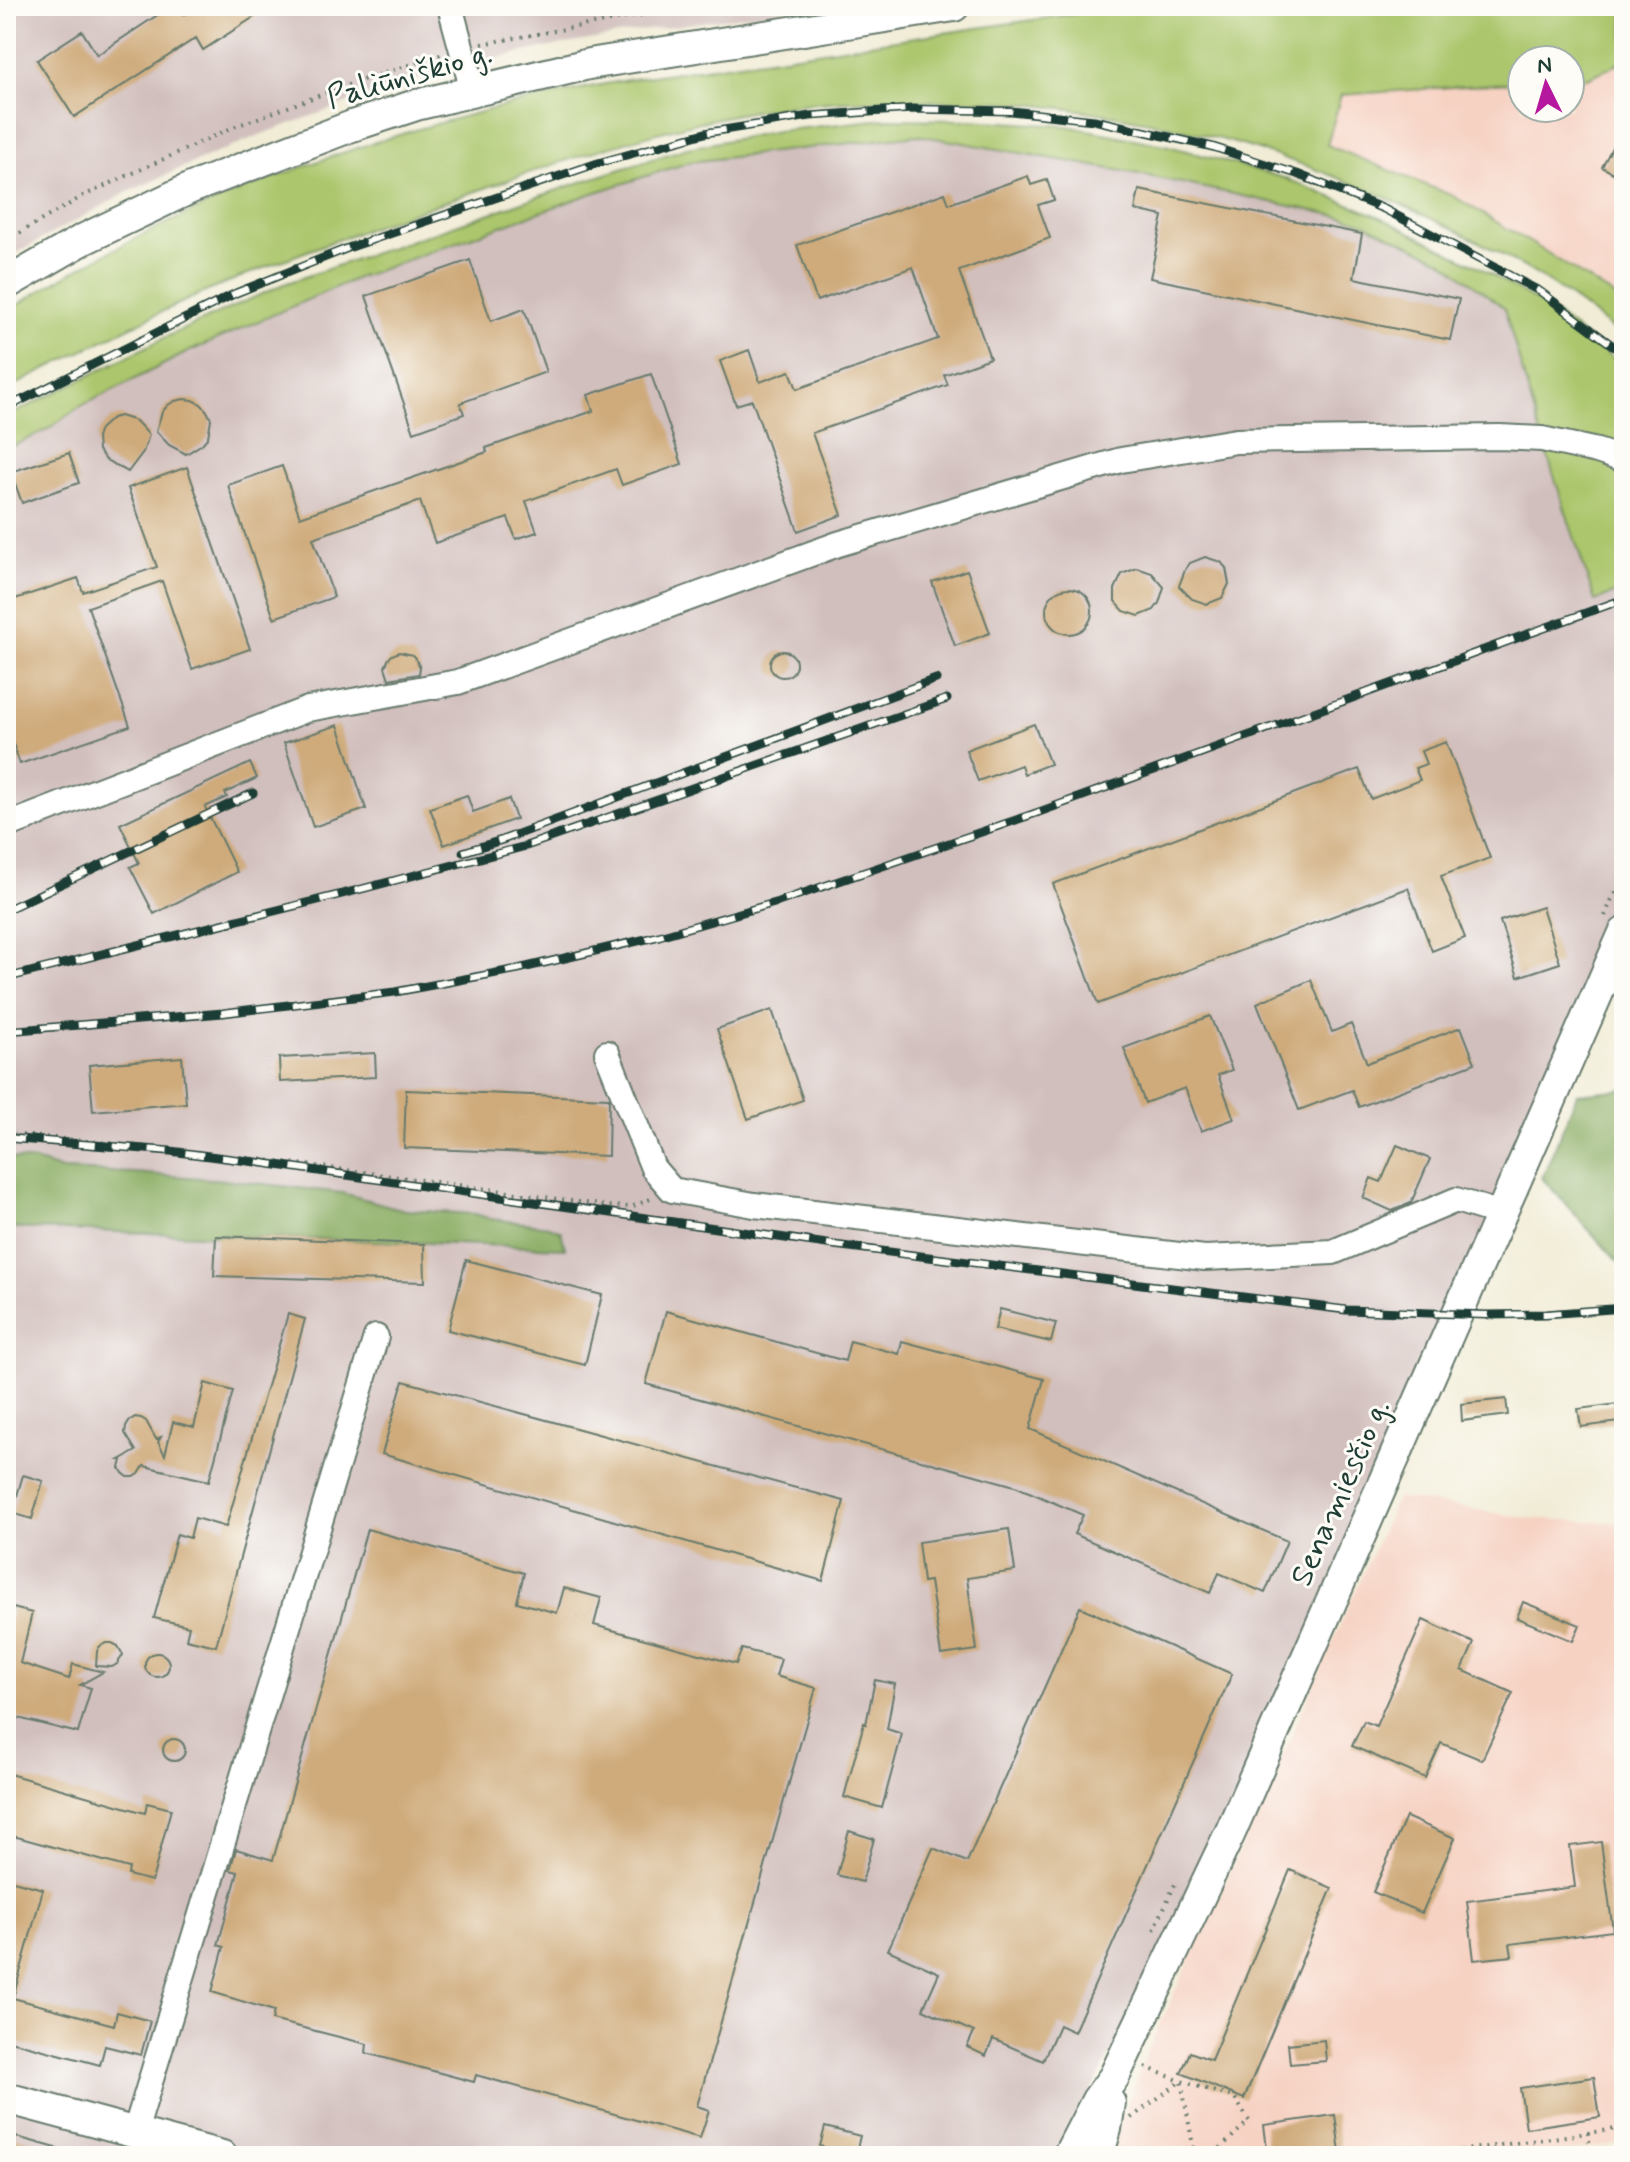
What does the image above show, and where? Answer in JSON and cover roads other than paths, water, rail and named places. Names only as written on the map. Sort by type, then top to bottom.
[{"type":"main road","name":"Paliūniškio g.","points":[[6,284],[82,240],[191,188],[352,126],[416,105],[589,64],[954,6]]},
{"type":"main road","name":"Senamiesčio g.","points":[[1098,2156],[1115,2102],[1230,1833],[1624,933]]},
{"type":"main road","points":[[6,2098],[222,2156]]},
{"type":"main road","name":"Senamiesčio g.","points":[[1068,2156],[1097,2100],[1115,2102]]},
{"type":"main road","name":"Senamiesčio g.","points":[[1086,2156],[1115,2102]]},
{"type":"street","points":[[450,6],[473,91]]},
{"type":"street","points":[[6,826],[308,709],[458,682],[838,544],[1121,460],[1236,441],[1500,437],[1542,439],[1624,460]]},
{"type":"street","points":[[607,1053],[653,1168],[672,1190],[754,1205],[1205,1258],[1333,1252],[1456,1200],[1501,1214]]},
{"type":"street","points":[[135,2132],[376,1337]]},
{"type":"railway","points":[[6,408],[236,293],[348,248],[598,163],[705,133],[810,116],[912,109],[1011,111],[1094,120],[1213,147],[1297,174],[1384,209],[1541,292],[1624,354]]},
{"type":"railway","points":[[6,1031],[223,1013],[395,992],[518,969],[659,936],[778,902],[1039,812],[1624,599]]},
{"type":"railway","points":[[463,852],[936,679]]},
{"type":"railway","points":[[6,978],[526,846],[947,699]]},
{"type":"railway","points":[[6,910],[253,793]]},
{"type":"railway","points":[[6,1138],[170,1151],[256,1162],[834,1245],[1346,1310],[1487,1315],[1624,1308]]}]
